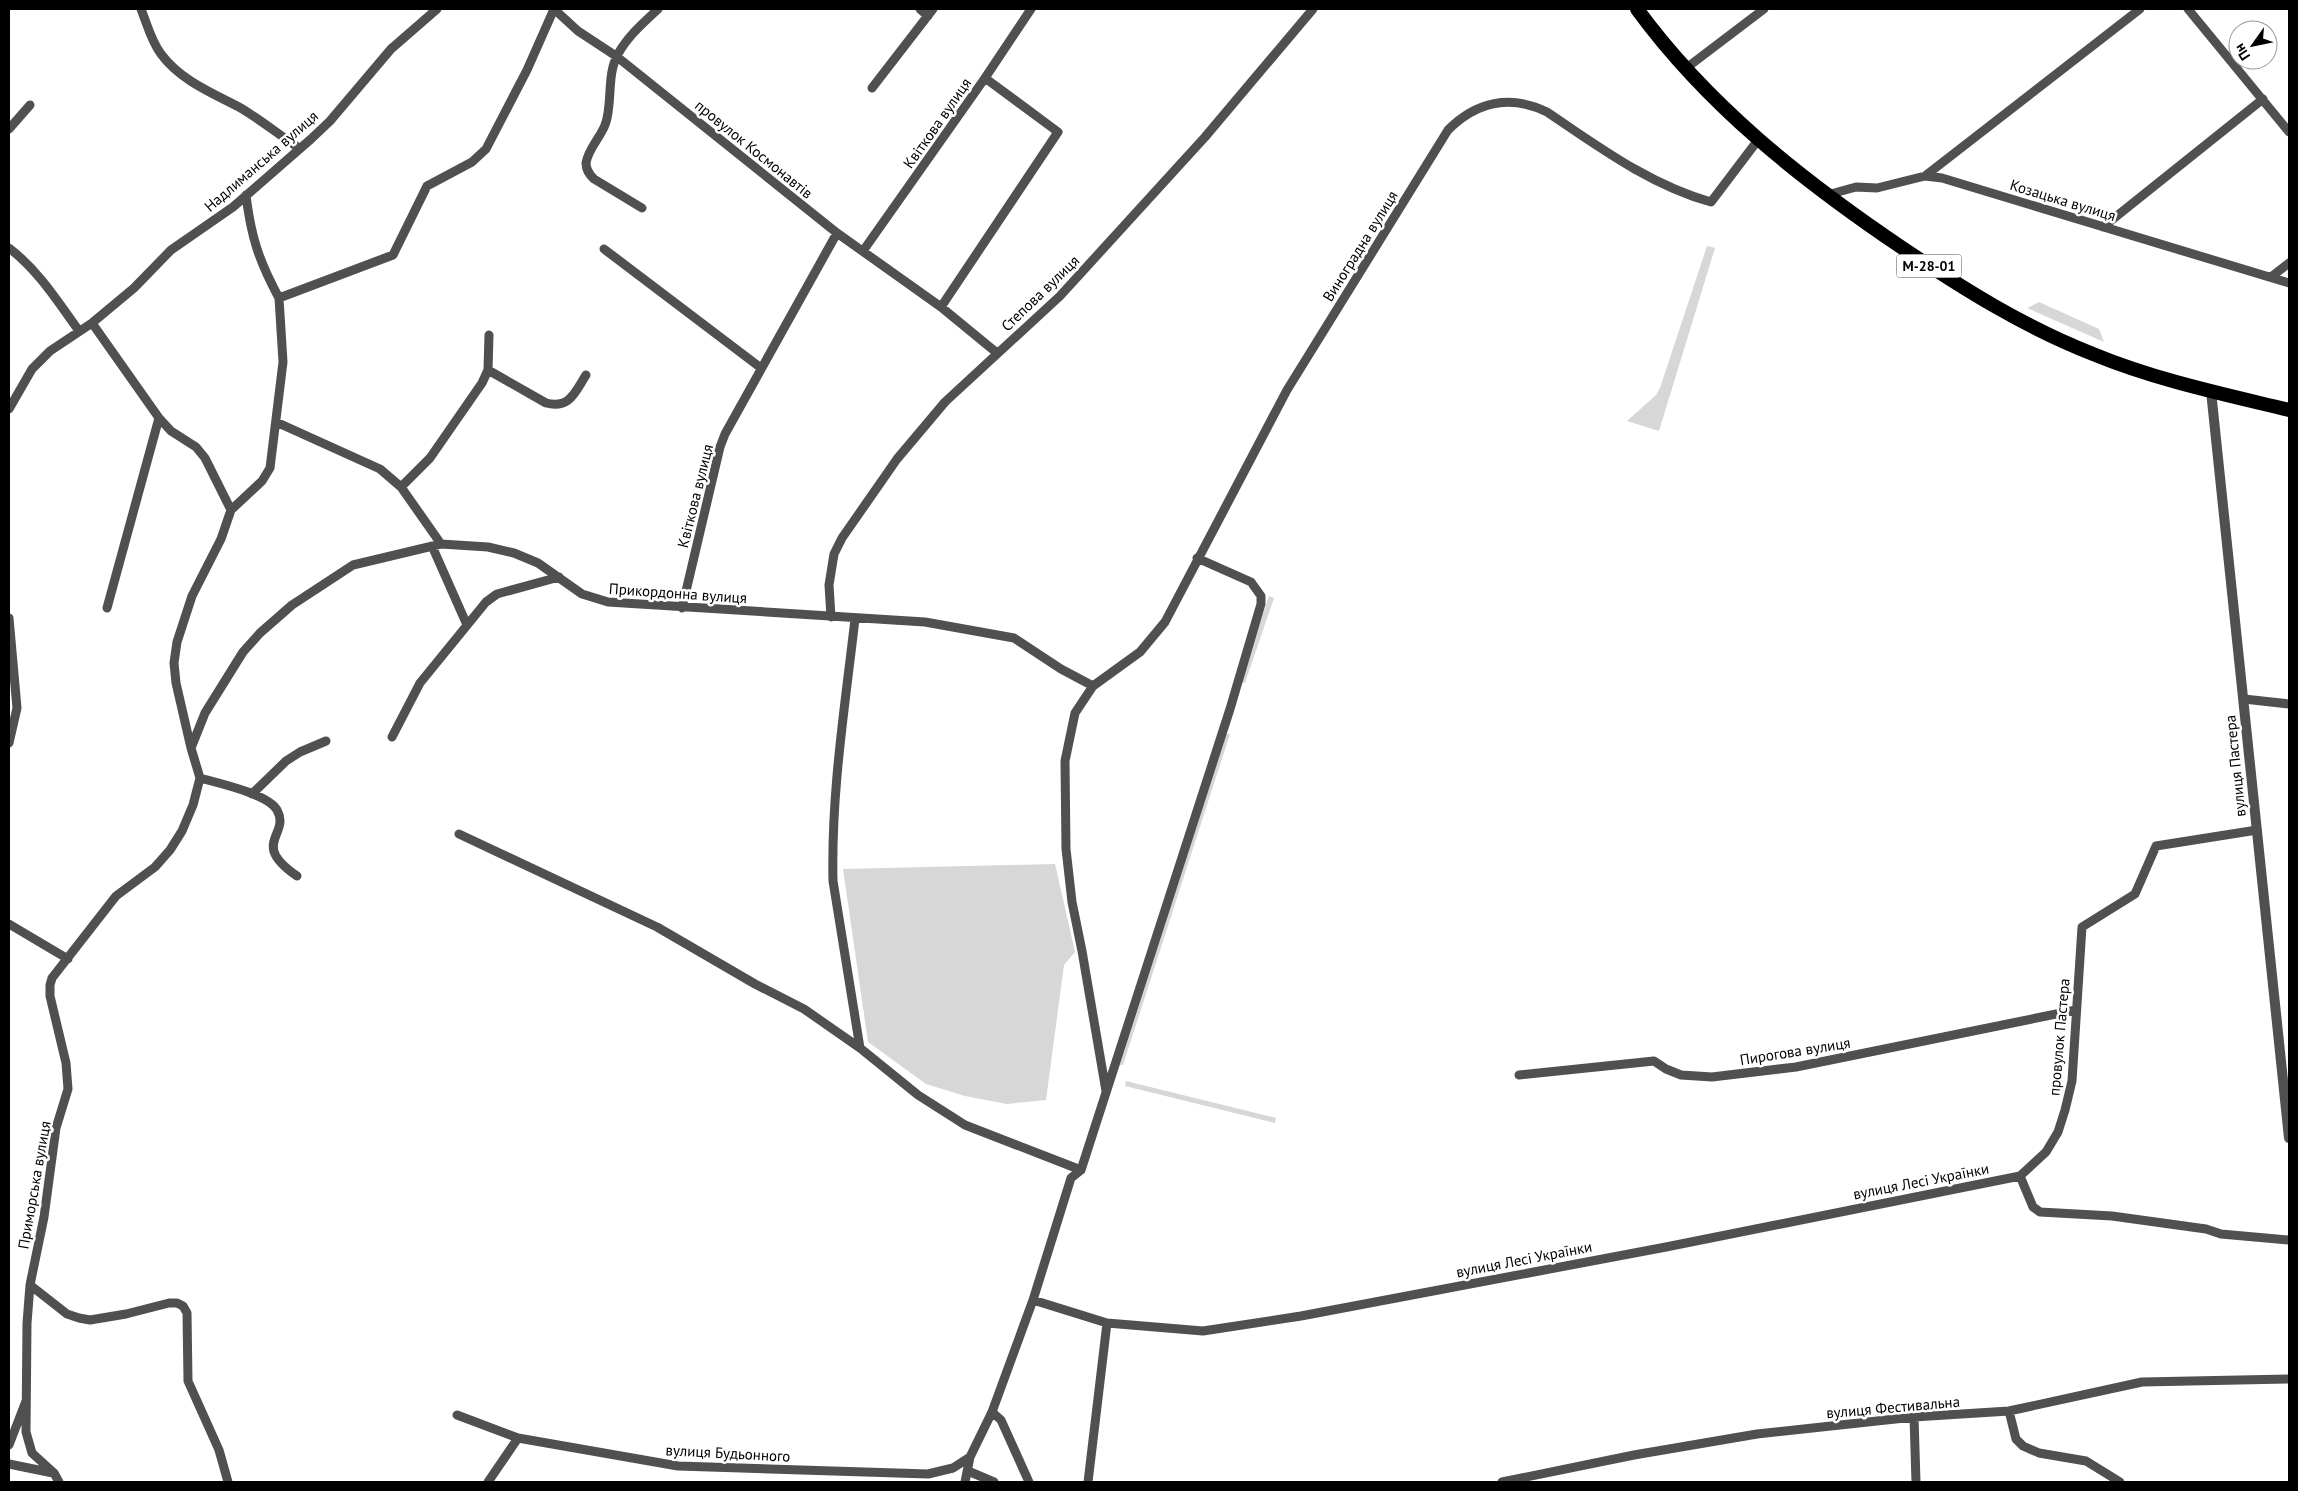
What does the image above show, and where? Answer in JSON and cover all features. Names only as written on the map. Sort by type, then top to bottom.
[{"type":"highway","name":"М-28-01","points":[[1637,9],[1685,70],[1758,140],[1827,196],[1956,284],[2043,333],[2093,355],[2211,391],[2289,410]]},
{"type":"street","points":[[141,9],[154,42],[171,65],[204,91],[240,108],[299,148]]},
{"type":"street","name":"Надлиманська вулиця","points":[[92,323],[134,288],[171,250],[233,207],[330,121],[391,49],[437,9]]},
{"type":"street","points":[[279,298],[394,255],[427,186],[472,162],[486,149],[527,70],[554,9]]},
{"type":"street","name":"провулок Космонавтів","points":[[554,9],[578,31],[616,56],[837,233],[941,307],[997,353]]},
{"type":"street","points":[[642,208],[594,179],[586,166],[587,157],[606,124],[610,85],[616,56],[630,35],[658,9]]},
{"type":"street","points":[[872,88],[931,12],[920,9]]},
{"type":"street","name":"Квіткова вулиця","points":[[863,251],[985,78],[1031,9]]},
{"type":"street","name":"Степова вулиця","points":[[830,616],[829,585],[834,554],[842,538],[897,459],[939,409],[1060,296],[1205,137],[1313,9]]},
{"type":"street","points":[[1685,70],[1764,9]]},
{"type":"street","points":[[1925,176],[2140,9]]},
{"type":"street","points":[[2188,9],[2289,132]]},
{"type":"street","points":[[941,307],[1058,132],[985,78]]},
{"type":"street","points":[[2104,227],[2263,99]]},
{"type":"street","name":"Виноградна вулиця","points":[[1093,686],[1133,657],[1155,636],[1165,622],[1287,390],[1434,150],[1448,130],[1461,117],[1478,108],[1495,103],[1514,102],[1534,105],[1649,179],[1688,196],[1711,202],[1758,140]]},
{"type":"street","points":[[9,129],[30,105]]},
{"type":"street","name":"Козацька вулиця","points":[[1827,196],[1856,187],[1877,188],[1925,176],[1942,178],[2289,283]]},
{"type":"street","points":[[9,924],[68,959],[116,896],[155,867],[170,850],[182,831],[198,791],[200,778],[176,683],[174,663],[177,642],[192,596],[221,539],[231,510],[267,474],[270,468],[283,362],[279,298],[266,274],[251,232],[246,195]]},
{"type":"street","name":"Квіткова вулиця","points":[[682,608],[720,447],[837,233]]},
{"type":"street","points":[[9,248],[34,271],[79,330]]},
{"type":"street","points":[[604,249],[762,368]]},
{"type":"street","points":[[2271,277],[2289,263]]},
{"type":"street","points":[[9,408],[32,369],[50,351],[92,323],[159,418],[171,431],[196,447],[204,458],[231,510]]},
{"type":"street","points":[[401,487],[430,458],[482,383],[488,370],[489,335]]},
{"type":"street","points":[[488,370],[546,403],[556,405],[564,404],[572,397],[586,375]]},
{"type":"street","name":"вулиця Пастера","points":[[2211,391],[2289,1138]]},
{"type":"street","points":[[107,608],[159,418]]},
{"type":"street","points":[[276,422],[363,460],[380,469],[401,487],[437,545],[467,625]]},
{"type":"street","name":"Прикордонна вулиця","points":[[191,748],[205,713],[243,652],[260,633],[292,605],[353,565],[437,545],[488,548],[514,553],[538,563],[582,594],[601,601],[682,608],[925,622],[1014,638],[1061,669],[1093,686]]},
{"type":"street","points":[[964,1482],[970,1457],[992,1412],[1033,1300],[1071,1178],[1081,1170],[1230,709],[1261,604],[1261,596],[1251,582],[1197,558]]},
{"type":"street","points":[[392,737],[420,683],[486,602],[497,594],[560,577]]},
{"type":"street","points":[[9,618],[17,708],[9,743]]},
{"type":"street","points":[[855,619],[838,771],[832,854],[833,881],[860,1048]]},
{"type":"street","points":[[1093,686],[1075,713],[1069,733],[1065,761],[1066,849],[1072,902],[1106,1091]]},
{"type":"street","points":[[2244,700],[2289,704]]},
{"type":"street","points":[[252,794],[286,761],[326,741]]},
{"type":"street","points":[[200,778],[252,794],[270,803],[277,810],[280,820],[273,850],[282,865],[297,876]]},
{"type":"street","name":"провулок Пастера","points":[[2020,1176],[2046,1152],[2058,1132],[2072,1081],[2082,927],[2135,894],[2156,846],[2257,830]]},
{"type":"street","points":[[459,834],[657,927],[755,984],[804,1009],[860,1048],[918,1095],[965,1125],[1081,1170]]},
{"type":"street","name":"Приморська вулиця","points":[[59,1482],[54,1473],[32,1453],[26,1432],[28,1394],[27,1323],[30,1285],[44,1217],[56,1128],[68,1089],[66,1063],[50,996],[50,985],[52,978],[68,959]]},
{"type":"street","name":"Пирогова вулиця","points":[[1519,1075],[1654,1060],[1666,1069],[1680,1075],[1712,1077],[1796,1068],[2076,1010]]},
{"type":"street","points":[[2020,1176],[2034,1207],[2040,1212],[2112,1216],[2206,1229],[2221,1234],[2289,1240]]},
{"type":"street","name":"вулиця Лесі Українки","points":[[1033,1300],[1107,1323],[1202,1331],[1301,1316],[1666,1247],[2020,1176]]},
{"type":"street","points":[[30,1285],[67,1314],[90,1320],[126,1314],[168,1303],[177,1302],[183,1306],[187,1313],[188,1381],[219,1450],[228,1482]]},
{"type":"street","points":[[1088,1482],[1107,1323]]},
{"type":"street","name":"вулиця Фестивальна","points":[[1502,1482],[1634,1455],[1757,1434],[1914,1417],[2009,1411],[2142,1382],[2289,1379]]},
{"type":"street","points":[[9,1445],[28,1394]]},
{"type":"street","points":[[2009,1411],[2016,1439],[2023,1446],[2039,1453],[2086,1460],[2120,1482]]},
{"type":"street","points":[[992,1412],[1001,1420],[1029,1482]]},
{"type":"street","name":"вулиця Будьонного","points":[[457,1415],[518,1438],[678,1466],[928,1474],[953,1468],[970,1457]]},
{"type":"street","points":[[1914,1417],[1916,1482]]},
{"type":"street","points":[[488,1482],[518,1438]]},
{"type":"street","points":[[9,1464],[54,1473]]},
{"type":"street","points":[[968,1471],[994,1482]]},
{"type":"shaded area","points":[[1707,246],[1715,248],[1659,431],[1627,421],[1656,395],[1660,388]]},
{"type":"shaded area","points":[[2039,302],[2099,329],[2104,342],[2027,308]]},
{"type":"shaded area","points":[[1269,596],[1274,598],[1245,683],[1241,682]]},
{"type":"shaded area","points":[[1226,734],[1230,734],[1123,1065],[1120,1065]]},
{"type":"shaded area","points":[[1055,864],[1075,952],[1064,965],[1046,1100],[1007,1104],[965,1096],[926,1084],[868,1042],[843,869]]},
{"type":"shaded area","points":[[1126,1081],[1276,1118],[1275,1123],[1125,1086]]}]
